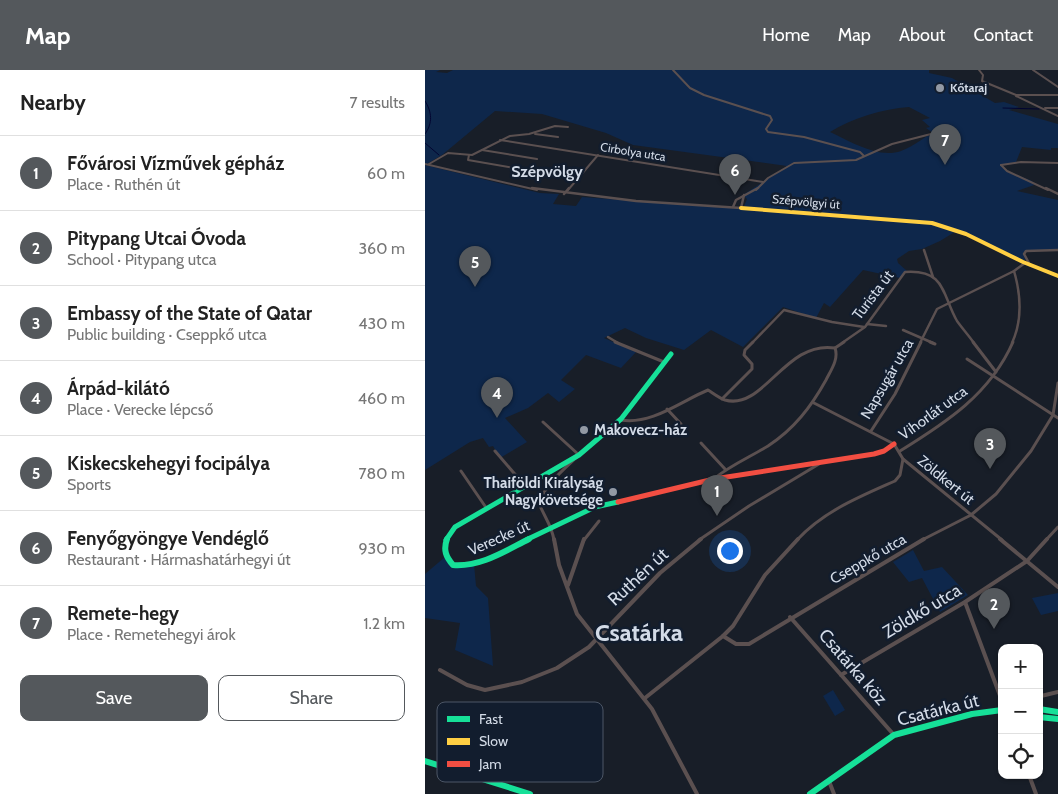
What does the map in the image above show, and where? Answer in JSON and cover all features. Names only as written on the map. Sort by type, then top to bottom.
[{"type":"street","points":[[673,70],[690,88],[704,95],[770,116],[772,120],[766,129],[767,132],[821,141],[860,152],[864,156]]},
{"type":"street","points":[[979,70],[983,74],[983,81],[1058,116]]},
{"type":"street","points":[[1033,70],[1058,87]]},
{"type":"street","points":[[1016,96],[1058,94]]},
{"type":"street","points":[[1041,108],[1058,108]]},
{"type":"street","points":[[427,164],[448,153],[469,155],[510,136],[529,134],[555,126],[568,127]]},
{"type":"street","points":[[529,134],[558,137]]},
{"type":"street","points":[[733,207],[735,201],[756,190],[763,182],[798,162],[846,162],[892,144],[931,134]]},
{"type":"street","name":"Cirbolya utca","points":[[500,140],[763,182]]},
{"type":"street","points":[[482,150],[537,159]]},
{"type":"street","points":[[469,155],[467,160],[526,170]]},
{"type":"street","points":[[564,194],[598,155]]},
{"type":"street","points":[[1058,163],[1021,162],[1001,165],[1007,171],[1058,194]]},
{"type":"street","name":"Szépvölgyi út","points":[[427,164],[564,194],[932,223],[966,234],[1028,264],[1058,276]]},
{"type":"street","points":[[741,208],[744,195]]},
{"type":"street","points":[[924,250],[933,277],[942,285],[957,320],[995,373]]},
{"type":"street","points":[[1013,270],[1028,264],[1024,254],[1026,251],[1058,250]]},
{"type":"street","name":"Napsugár utca","points":[[871,431],[895,394],[937,309],[984,287],[1013,270]]},
{"type":"street","name":"Vihorlát utca","points":[[900,451],[965,408],[995,373],[1011,344],[1021,312],[1013,270]]},
{"type":"street","name":"Turista út","points":[[835,348],[866,325],[905,272],[917,271],[933,277]]},
{"type":"street","points":[[722,399],[752,368],[752,364],[744,355],[745,350],[786,310],[832,322],[885,326]]},
{"type":"street","points":[[903,330],[935,344]]},
{"type":"street","points":[[608,337],[608,339],[664,362]]},
{"type":"street","points":[[621,420],[626,422],[636,420],[667,409],[708,390],[722,399],[734,401],[749,398],[795,358],[816,348],[835,348],[837,356],[814,404],[804,416],[769,445],[725,470],[714,479]]},
{"type":"street","name":"Verecke út","points":[[671,354],[621,420],[579,455],[455,527],[445,538],[443,552],[451,564],[467,566],[486,560],[551,526],[595,507],[714,479],[874,454],[884,451],[894,444]]},
{"type":"street","points":[[967,359],[995,373],[1058,418]]},
{"type":"street","name":"Cseppkő utca","points":[[723,636],[736,644],[749,644],[907,548],[971,515],[996,494],[1028,454],[1053,415],[1058,383]]},
{"type":"street","name":"Zöldkert út","points":[[814,404],[894,444],[900,451],[903,459],[1058,587]]},
{"type":"street","points":[[667,409],[681,424]]},
{"type":"street","points":[[543,422],[579,455],[549,484],[540,500],[540,510],[551,526],[559,565],[577,614],[645,698],[671,742],[697,794]]},
{"type":"street","points":[[701,444],[725,470]]},
{"type":"street","points":[[495,451],[526,487]]},
{"type":"street","points":[[645,698],[733,626],[765,575],[807,530],[843,504],[895,481],[899,475],[903,459]]},
{"type":"street","name":"Ruthén út","points":[[440,670],[472,687],[493,690],[521,682],[560,665],[597,639],[604,629],[650,582],[708,534],[787,482],[823,462]]},
{"type":"street","name":"Verecke út","points":[[461,471],[487,509]]},
{"type":"street","points":[[567,586],[575,570],[581,540],[599,521]]},
{"type":"street","name":"Zöldkő utca","points":[[841,675],[965,602],[1027,561],[1058,527]]},
{"type":"street","points":[[965,602],[998,690]]},
{"type":"street","name":"Csatárka köz","points":[[790,618],[894,735]]},
{"type":"street","points":[[1043,696],[1058,692]]},
{"type":"street","points":[[1043,710],[1058,712]]},
{"type":"street","name":"Csatárka út","points":[[814,793],[894,735],[972,714],[998,711]]},
{"type":"street","points":[[1043,717],[1058,719]]},
{"type":"street","points":[[425,761],[437,765]]},
{"type":"street","points":[[1030,779],[1036,794]]},
{"type":"street","points":[[829,781],[834,794]]},
{"type":"street","points":[[491,782],[529,794]]},
{"type":"shaded area","points":[[425,70],[440,70],[436,72],[447,73],[453,70],[929,70],[929,73],[952,78],[995,103],[1004,102],[1019,107],[1009,110],[1058,124],[1058,148],[1051,148],[1051,150],[1022,147],[1016,162],[1001,165],[1007,171],[1032,181],[1034,185],[1017,191],[1058,200],[1058,250],[1027,251],[1023,253],[1026,263],[958,230],[940,241],[922,249],[909,251],[897,259],[898,263],[907,271],[900,278],[863,270],[830,307],[824,303],[816,318],[783,307],[743,347],[711,330],[684,350],[646,338],[625,328],[604,338],[636,352],[621,368],[586,355],[561,380],[575,389],[559,402],[548,393],[528,408],[505,418],[527,442],[500,458],[493,446],[489,447],[483,438],[470,442],[425,470]],"holes":[[[909,107],[930,118],[922,120],[930,127],[926,128],[933,133],[901,151],[892,153],[874,151],[830,132],[848,122],[868,115]],[[495,111],[542,114],[606,133],[633,145],[787,166],[743,195],[747,199],[743,209],[582,197],[576,206],[553,204],[559,194],[540,193],[425,165],[442,155]]]},
{"type":"shaded area","points":[[913,550],[924,571],[942,567],[968,595],[940,612],[922,578],[909,582],[893,562]]},
{"type":"shaded area","points":[[445,557],[451,564],[474,564],[476,586],[488,598],[493,666],[455,650],[460,623],[425,618],[425,574]]},
{"type":"shaded area","points":[[1058,593],[1058,611],[1041,615],[1032,598]]},
{"type":"shaded area","points":[[833,690],[845,710],[835,716],[823,696]]},
{"type":"waterway","points":[[425,101],[431,118],[425,134]]},
{"type":"waterway","points":[[1003,108],[1039,109]]},
{"type":"waterway","points":[[425,143],[439,155]]},
{"type":"traffic: fast","points":[[618,502],[595,507],[486,560],[467,566],[453,565],[446,555],[446,541],[455,527],[579,455],[621,419],[671,354]]},
{"type":"traffic: fast","points":[[1043,710],[1058,712]]},
{"type":"traffic: fast","points":[[810,794],[894,735],[972,714],[998,711]]},
{"type":"traffic: fast","points":[[1043,717],[1058,719]]},
{"type":"traffic: fast","points":[[425,761],[437,765]]},
{"type":"traffic: fast","points":[[492,782],[530,794]]},
{"type":"traffic: slow","points":[[741,208],[932,223],[966,234],[1023,262],[1058,276]]},
{"type":"traffic: jam","points":[[618,502],[714,479],[874,454],[884,451],[894,444]]},
{"type":"place","name":"Kőtaraj","points":[[940,88]]},
{"type":"place","name":"Remete-hegy","points":[[945,165]]},
{"type":"place","name":"Fenyőgyöngye Vendéglő","points":[[735,195]]},
{"type":"place","name":"Kiskecskehegyi focipálya","points":[[475,287]]},
{"type":"place","name":"Árpád-kilátó","points":[[497,418]]},
{"type":"place","name":"Makovecz-ház","points":[[584,430]]},
{"type":"place","name":"Embassy of the State of Qatar","points":[[990,469]]},
{"type":"place","name":"Thaiföldi Királyság Nagykövetsége","points":[[613,492]]},
{"type":"place","name":"Fővárosi Vízművek gépház","points":[[717,516]]},
{"type":"place","name":"Pitypang Utcai Óvoda","points":[[994,629]]},
{"type":"district","name":"Szépvölgy","points":[[547,171]]},
{"type":"district","name":"Csatárka","points":[[639,633]]}]
